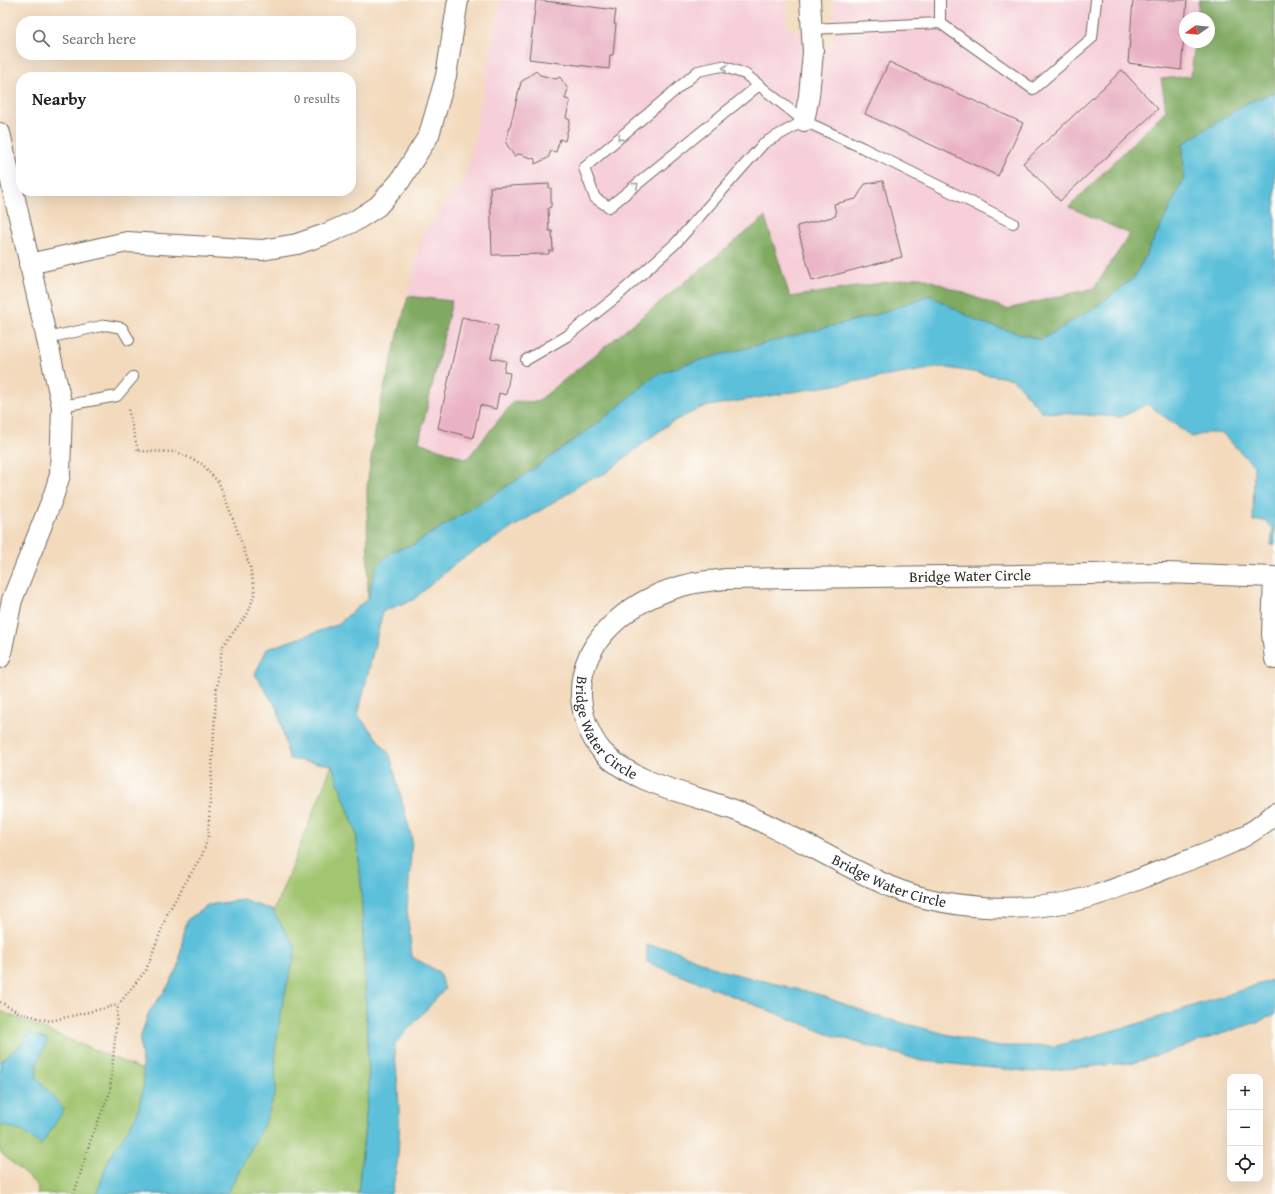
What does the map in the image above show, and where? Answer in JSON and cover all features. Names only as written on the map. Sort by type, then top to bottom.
[{"type":"street","points":[[29,264],[127,242],[262,250],[297,244],[326,234],[355,221],[378,206],[400,181],[429,135],[446,76],[458,0]]},
{"type":"street","points":[[804,121],[809,96],[813,52],[810,0]]},
{"type":"street","points":[[0,133],[62,406],[60,475],[53,497],[12,600],[0,658]]},
{"type":"street","name":"Bridge Water Circle","points":[[1275,659],[1272,634],[1274,577],[1166,573],[725,579],[696,583],[655,596],[624,614],[607,628],[594,645],[585,664],[581,685],[582,706],[586,725],[600,749],[612,762],[635,776],[733,810],[778,828],[882,883],[923,898],[957,905],[993,908],[1042,906],[1085,899],[1247,836],[1264,824],[1275,812]]},
{"type":"lane","points":[[940,0],[940,23]]},
{"type":"lane","points":[[811,29],[940,23],[1033,89],[1092,38],[1096,0]]},
{"type":"lane","points":[[759,85],[609,207],[595,198],[584,168],[698,71],[722,66],[746,74],[804,121],[863,148],[1013,224]]},
{"type":"lane","points":[[526,360],[567,336],[615,298],[676,243],[764,143],[804,121]]},
{"type":"lane","points":[[47,338],[106,324],[122,328],[129,340]]},
{"type":"lane","points":[[62,406],[117,396],[133,377]]},
{"type":"path","points":[[74,1194],[91,1139],[110,1092],[118,1005],[146,970],[168,912],[202,855],[208,838],[216,696],[222,646],[248,614],[255,592],[250,567],[219,483],[202,464],[176,452],[138,451],[127,406],[117,396]]},
{"type":"path","points":[[0,1003],[20,1013],[50,1021],[118,1005]]},
{"type":"shaded area","points":[[501,0],[785,0],[786,24],[783,25],[835,48],[834,0],[1199,0],[1198,12],[1179,12],[1179,48],[1194,48],[1191,76],[1166,110],[1069,207],[1131,234],[1094,288],[1007,309],[921,277],[790,297],[765,218],[537,402],[514,401],[468,459],[419,442],[452,301],[408,296],[421,236],[466,178]]},
{"type":"green space","points":[[1199,0],[1275,0],[1275,92],[1247,103],[1183,144],[1184,178],[1134,278],[1097,306],[1041,340],[979,322],[929,295],[879,314],[656,375],[601,421],[522,477],[413,545],[393,551],[368,598],[367,486],[378,412],[408,296],[452,301],[419,442],[467,459],[514,401],[537,402],[765,217],[790,297],[921,277],[1007,309],[1094,288],[1130,234],[1069,207],[1166,110],[1161,79],[1191,76],[1194,48],[1215,48],[1215,12],[1198,12]]},
{"type":"green space","points":[[332,765],[356,831],[361,881],[369,1086],[358,1194],[37,1194],[38,1186],[0,1152],[0,1011],[143,1070],[140,1039],[149,1012],[167,988],[179,966],[187,920],[209,905],[243,900],[274,911]]},
{"type":"water","points":[[1275,92],[1275,544],[1271,545],[1273,529],[1265,520],[1253,521],[1254,466],[1222,433],[1205,433],[1192,437],[1147,404],[1121,417],[1042,412],[1013,379],[942,367],[703,407],[670,423],[604,474],[582,482],[572,491],[458,561],[413,600],[383,611],[358,715],[390,755],[412,839],[407,910],[412,957],[439,972],[445,989],[394,1045],[399,1101],[399,1139],[398,1157],[391,1194],[358,1194],[369,1086],[361,881],[356,831],[332,765],[289,759],[278,710],[255,674],[267,649],[337,625],[368,598],[377,566],[393,551],[413,545],[522,477],[601,421],[656,375],[689,363],[879,314],[929,295],[979,322],[1041,340],[1097,306],[1134,278],[1184,178],[1183,144],[1247,103]]},
{"type":"water","points":[[243,900],[273,911],[296,948],[283,1002],[275,1049],[276,1090],[266,1120],[227,1194],[97,1194],[108,1160],[137,1115],[144,1083],[140,1039],[149,1012],[167,988],[179,966],[187,920],[209,905]]},
{"type":"water","points":[[647,945],[672,949],[723,971],[817,994],[879,1017],[993,1046],[1056,1046],[1144,1022],[1275,979],[1275,1014],[1260,1021],[1137,1062],[1034,1072],[922,1061],[828,1034],[647,962]]},
{"type":"water","points":[[30,1033],[48,1040],[37,1064],[37,1078],[64,1110],[41,1145],[23,1132],[0,1124],[0,1062],[20,1045]]},
{"type":"building","points":[[536,0],[616,10],[613,55],[610,55],[609,69],[529,59]]},
{"type":"building","points":[[1133,0],[1187,0],[1186,12],[1179,12],[1179,48],[1183,48],[1181,70],[1128,63]]},
{"type":"building","points":[[889,62],[1023,123],[998,176],[865,114]]},
{"type":"building","points":[[1122,70],[1158,109],[1060,201],[1023,163]]},
{"type":"building","points":[[536,71],[540,75],[556,79],[560,77],[568,89],[565,99],[570,100],[566,118],[570,120],[565,141],[560,139],[556,152],[551,151],[548,158],[535,164],[535,159],[519,154],[514,156],[506,143],[521,82]]},
{"type":"building","points":[[883,181],[902,257],[812,281],[797,226],[836,216],[834,204],[856,199],[865,184]]},
{"type":"building","points":[[549,184],[549,188],[551,188],[551,207],[548,208],[549,231],[552,231],[553,251],[549,251],[549,254],[492,255],[490,187]]},
{"type":"building","points":[[462,317],[498,326],[491,358],[506,361],[504,372],[510,373],[506,395],[499,393],[496,409],[480,405],[473,438],[438,428]]}]
